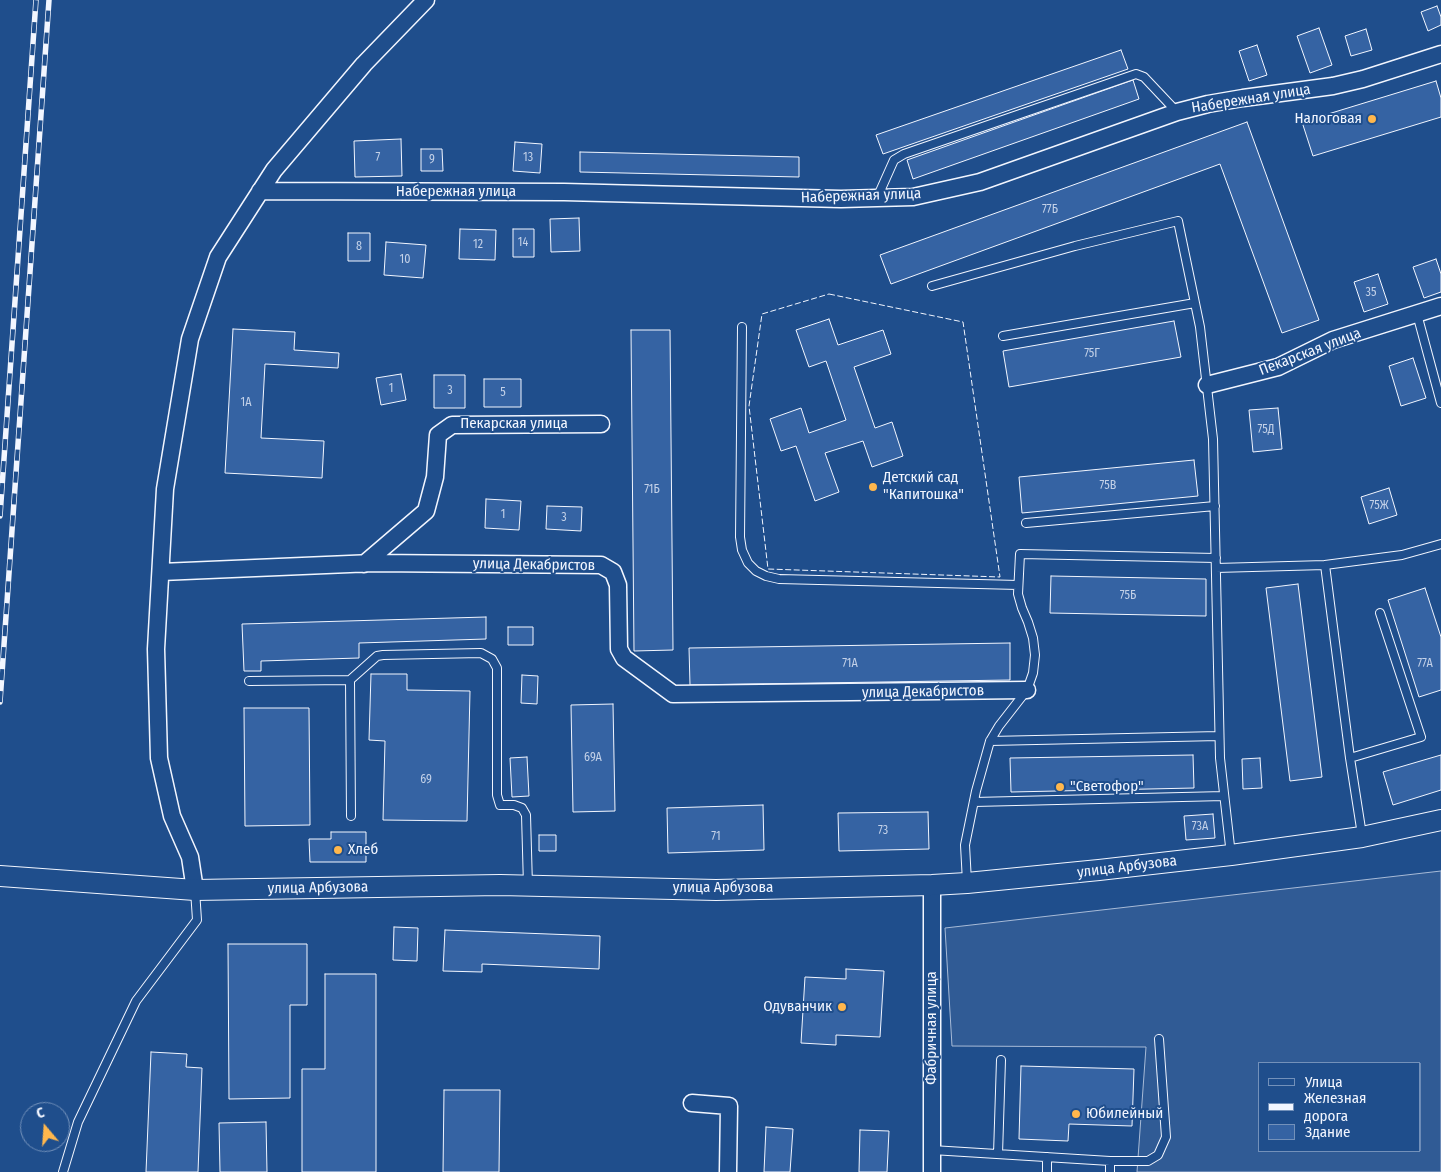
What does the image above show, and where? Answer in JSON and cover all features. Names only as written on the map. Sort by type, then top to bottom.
[{"type":"street","points":[[195,890],[190,857],[172,816],[159,758],[156,649],[166,490],[190,339],[218,257],[274,170],[364,64],[426,0]]},
{"type":"street","name":"Набережная улица","points":[[260,191],[564,192],[841,199],[913,198],[980,182],[1177,112],[1243,98],[1332,86],[1363,79],[1441,54]]},
{"type":"street","name":"Пекарская улица","points":[[1207,385],[1278,368],[1333,340],[1441,306]]},
{"type":"street","name":"Пекарская улица","points":[[364,564],[426,511],[435,477],[438,435],[452,425],[601,424]]},
{"type":"street","name":"улица Декабристов","points":[[161,572],[364,564],[601,565],[614,572],[618,585],[619,648],[624,658],[674,694],[1027,690]]},
{"type":"street","name":"улица Арбузова","points":[[0,876],[195,890],[528,886],[716,890],[932,885],[1099,870],[1231,854],[1362,837],[1441,820]]},
{"type":"street","name":"Фабричная улица","points":[[932,885],[932,1172]]},
{"type":"street","points":[[692,1103],[729,1106],[728,1172]]},
{"type":"lane","points":[[877,198],[894,160],[904,154],[1136,74],[1144,77],[1177,112]]},
{"type":"lane","points":[[932,286],[1075,246],[1178,221],[1200,327],[1213,439],[1219,736],[1231,854]]},
{"type":"lane","points":[[1003,336],[1195,303]]},
{"type":"lane","points":[[1416,314],[1441,403]]},
{"type":"lane","points":[[742,327],[740,537],[742,550],[748,562],[756,571],[779,580],[1018,585]]},
{"type":"lane","points":[[1026,523],[1215,506]]},
{"type":"lane","points":[[1216,568],[1325,565],[1402,555],[1441,544]]},
{"type":"lane","points":[[967,883],[965,845],[990,740],[1027,690],[1032,673],[1033,638],[1018,594],[1020,554],[1216,558]]},
{"type":"lane","points":[[1325,565],[1362,837]]},
{"type":"lane","points":[[1350,758],[1421,737],[1380,613]]},
{"type":"lane","points":[[249,681],[350,680],[377,656],[383,654],[481,653],[492,659],[497,668],[497,796],[500,805],[514,805],[522,808],[526,815],[528,886]]},
{"type":"lane","points":[[350,680],[351,816]]},
{"type":"lane","points":[[990,740],[1219,736]]},
{"type":"lane","points":[[974,802],[1224,796]]},
{"type":"lane","points":[[63,1172],[78,1122],[136,1001],[197,920],[195,890]]},
{"type":"lane","points":[[932,1150],[1110,1161],[1148,1161],[1158,1155],[1166,1136],[1159,1040]]},
{"type":"lane","points":[[998,1154],[1001,1060]]},
{"type":"lane","points":[[1047,1157],[1047,1172]]},
{"type":"lane","points":[[1110,1161],[1110,1172]]},
{"type":"shaded area","points":[[1441,871],[1441,1172],[1137,1172],[1146,1047],[952,1046],[945,928]]},
{"type":"building","points":[[1437,6],[1441,17],[1441,25],[1428,31],[1421,12]]},
{"type":"building","points":[[1319,28],[1332,65],[1310,73],[1297,36]]},
{"type":"building","points":[[1366,29],[1372,50],[1351,56],[1345,36]]},
{"type":"building","points":[[1257,45],[1267,75],[1249,81],[1239,51]]},
{"type":"building","points":[[1121,50],[1128,69],[883,154],[876,135]]},
{"type":"building","points":[[1133,80],[1139,99],[913,179],[907,160]]},
{"type":"building","name":"Налоговая","points":[[1436,81],[1441,98],[1441,117],[1313,156],[1302,122]]},
{"type":"building","points":[[1247,122],[1319,320],[1282,333],[1220,164],[891,284],[880,255]]},
{"type":"building","points":[[401,139],[402,176],[355,177],[354,141]]},
{"type":"building","points":[[515,142],[542,144],[540,173],[513,171]]},
{"type":"building","points":[[421,149],[442,149],[443,171],[421,171]]},
{"type":"building","points":[[580,152],[799,157],[799,177],[580,172]]},
{"type":"building","points":[[579,218],[580,251],[551,252],[550,219]]},
{"type":"building","points":[[460,229],[496,230],[495,260],[459,259]]},
{"type":"building","points":[[513,229],[534,229],[534,257],[513,257]]},
{"type":"building","points":[[348,233],[370,233],[370,261],[348,261]]},
{"type":"building","points":[[386,242],[426,245],[423,278],[384,275]]},
{"type":"building","points":[[1436,259],[1441,274],[1441,292],[1424,298],[1413,267]]},
{"type":"building","points":[[1378,274],[1388,304],[1364,312],[1354,282]]},
{"type":"building","points":[[829,319],[838,345],[883,330],[891,354],[854,367],[875,428],[892,422],[903,456],[872,467],[863,441],[825,453],[839,492],[815,501],[796,446],[781,451],[770,419],[801,408],[809,433],[846,420],[826,361],[809,367],[796,330]]},
{"type":"building","points":[[1174,321],[1181,357],[1009,387],[1003,351]]},
{"type":"building","points":[[233,329],[295,332],[294,350],[339,353],[338,368],[265,364],[261,438],[324,441],[322,478],[225,473]]},
{"type":"building","points":[[631,330],[670,330],[673,650],[634,651]]},
{"type":"building","points":[[1413,358],[1426,398],[1401,406],[1389,366]]},
{"type":"building","points":[[401,374],[406,400],[381,405],[376,378]]},
{"type":"building","points":[[434,375],[465,375],[465,408],[434,408]]},
{"type":"building","points":[[484,379],[521,379],[521,407],[484,407]]},
{"type":"building","points":[[1278,408],[1282,449],[1253,452],[1249,410]]},
{"type":"building","points":[[1194,460],[1198,496],[1022,513],[1019,477]]},
{"type":"building","points":[[1389,488],[1397,515],[1369,524],[1361,497]]},
{"type":"building","points":[[486,499],[521,501],[519,530],[485,528]]},
{"type":"building","points":[[547,506],[582,507],[581,531],[546,529]]},
{"type":"building","points":[[1051,576],[1206,579],[1206,616],[1050,613]]},
{"type":"building","points":[[1298,584],[1322,777],[1290,781],[1266,588]]},
{"type":"building","points":[[1425,588],[1441,637],[1441,690],[1419,697],[1388,600]]},
{"type":"building","points":[[486,617],[486,639],[359,643],[359,658],[261,661],[261,671],[244,671],[242,624]]},
{"type":"building","points":[[508,627],[533,627],[533,645],[508,645]]},
{"type":"building","points":[[1010,643],[1010,680],[690,685],[689,648]]},
{"type":"building","points":[[371,674],[407,674],[407,690],[470,691],[467,821],[383,820],[385,741],[369,740]]},
{"type":"building","points":[[522,675],[538,676],[537,704],[521,703]]},
{"type":"building","points":[[613,704],[615,811],[573,812],[571,705]]},
{"type":"building","points":[[244,708],[309,708],[310,825],[245,826]]},
{"type":"building","points":[[1193,755],[1194,788],[1011,792],[1010,758]]},
{"type":"building","points":[[1441,755],[1441,790],[1393,805],[1383,772]]},
{"type":"building","points":[[527,757],[529,796],[512,797],[510,758]]},
{"type":"building","points":[[1260,758],[1262,788],[1243,789],[1242,759]]},
{"type":"building","points":[[763,805],[764,850],[668,853],[667,808]]},
{"type":"building","points":[[928,812],[929,849],[839,851],[838,813]]},
{"type":"building","points":[[1213,814],[1215,838],[1186,840],[1184,816]]},
{"type":"building","name":"Хлеб","points":[[331,832],[366,832],[366,862],[310,862],[309,839],[331,839]]},
{"type":"building","points":[[539,835],[556,835],[556,851],[539,851]]},
{"type":"building","points":[[394,927],[418,928],[417,961],[393,960]]},
{"type":"building","points":[[445,930],[600,936],[599,969],[482,964],[482,972],[443,971]]},
{"type":"building","points":[[228,944],[307,944],[307,1005],[290,1005],[290,1098],[229,1099]]},
{"type":"building","name":"Одуванчик","points":[[846,969],[884,971],[880,1037],[836,1035],[836,1045],[801,1043],[805,977],[846,979]]},
{"type":"building","points":[[325,974],[376,974],[376,1172],[302,1172],[302,1069],[325,1069]]},
{"type":"building","points":[[151,1052],[187,1054],[186,1067],[202,1068],[198,1172],[146,1172]]},
{"type":"building","name":"Юбилейный","points":[[1021,1066],[1134,1069],[1132,1126],[1069,1124],[1068,1141],[1019,1139]]},
{"type":"building","points":[[444,1090],[500,1090],[499,1172],[443,1172]]},
{"type":"building","points":[[266,1122],[267,1172],[220,1172],[219,1123]]},
{"type":"building","points":[[766,1127],[793,1129],[790,1172],[764,1172]]},
{"type":"building","points":[[860,1130],[889,1131],[887,1172],[859,1172]]},
{"type":"railway","points":[[0,516],[36,0]]},
{"type":"railway","points":[[0,702],[49,0]]},
{"type":"fence","points":[[829,294],[963,322],[1000,577],[768,569],[749,406],[762,314],[829,294]]},
{"type":"place","name":"Налоговая","points":[[1372,119]]},
{"type":"place","name":"Детский сад \"Капитошка\"","points":[[873,487]]},
{"type":"place","name":"\"Светофор\"","points":[[1060,787]]},
{"type":"place","name":"Хлеб","points":[[338,850]]},
{"type":"place","name":"Одуванчик","points":[[842,1007]]},
{"type":"place","name":"Юбилейный","points":[[1076,1114]]}]
